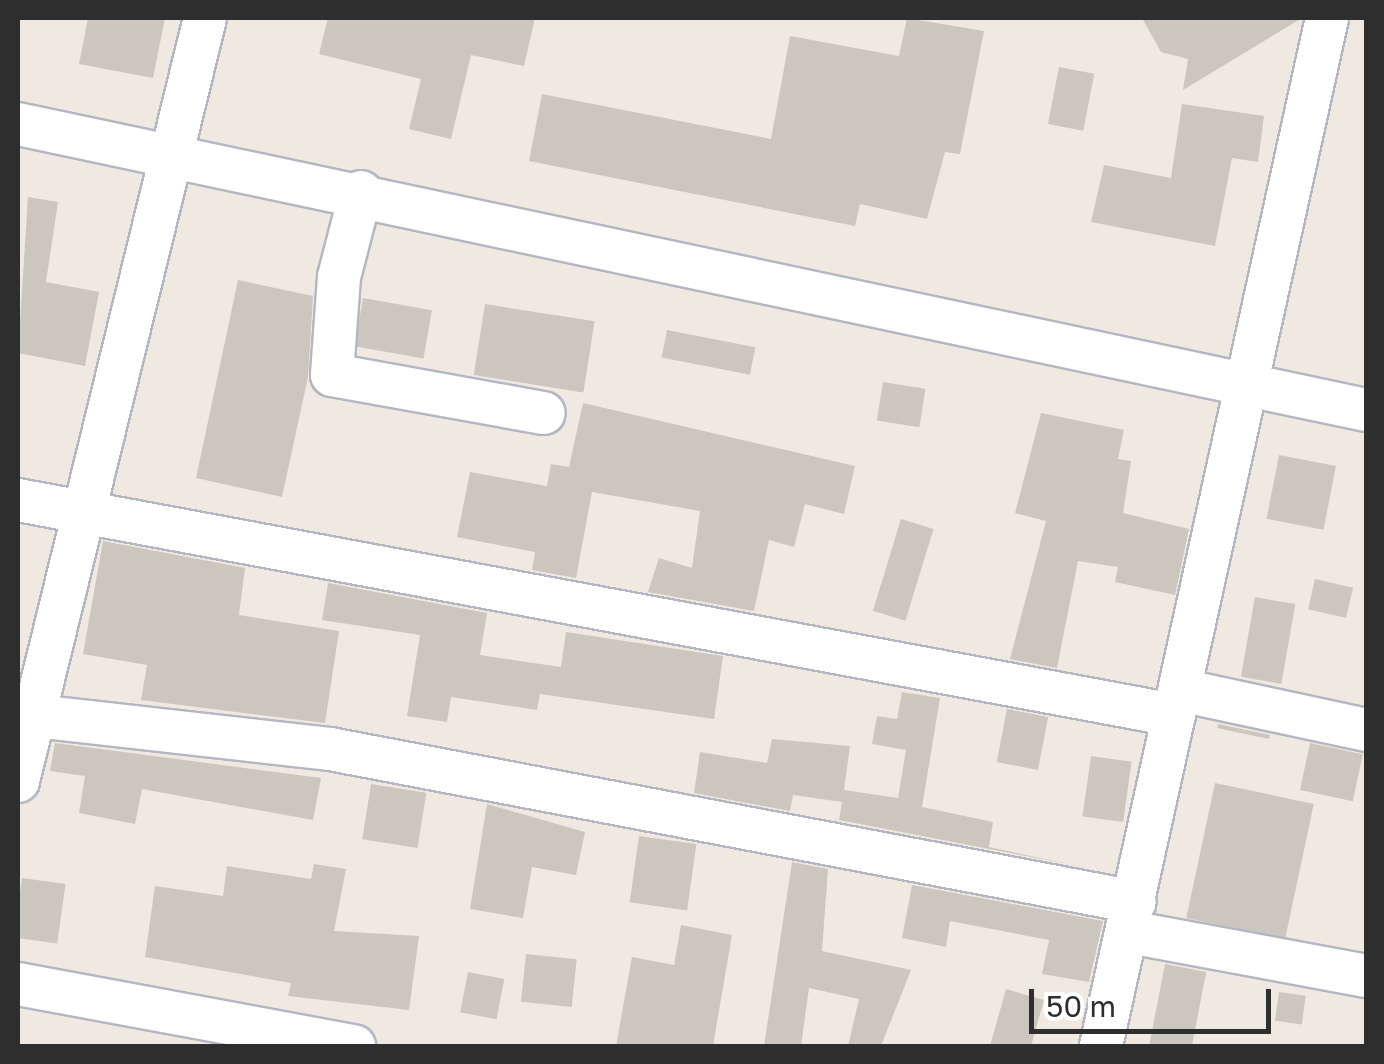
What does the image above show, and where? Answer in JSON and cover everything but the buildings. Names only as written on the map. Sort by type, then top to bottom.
[{"type":"street","points":[[18,782],[25,716],[87,513],[179,155],[206,18]]},
{"type":"street","points":[[1102,1046],[1327,18]]},
{"type":"street","points":[[18,124],[361,192],[1250,381],[1366,410]]},
{"type":"street","points":[[361,192],[339,277],[332,374],[544,413]]},
{"type":"street","points":[[18,500],[1177,702],[1366,730]]},
{"type":"street","points":[[25,716],[330,749],[1132,917],[1366,976]]},
{"type":"street","points":[[18,984],[354,1046]]}]
